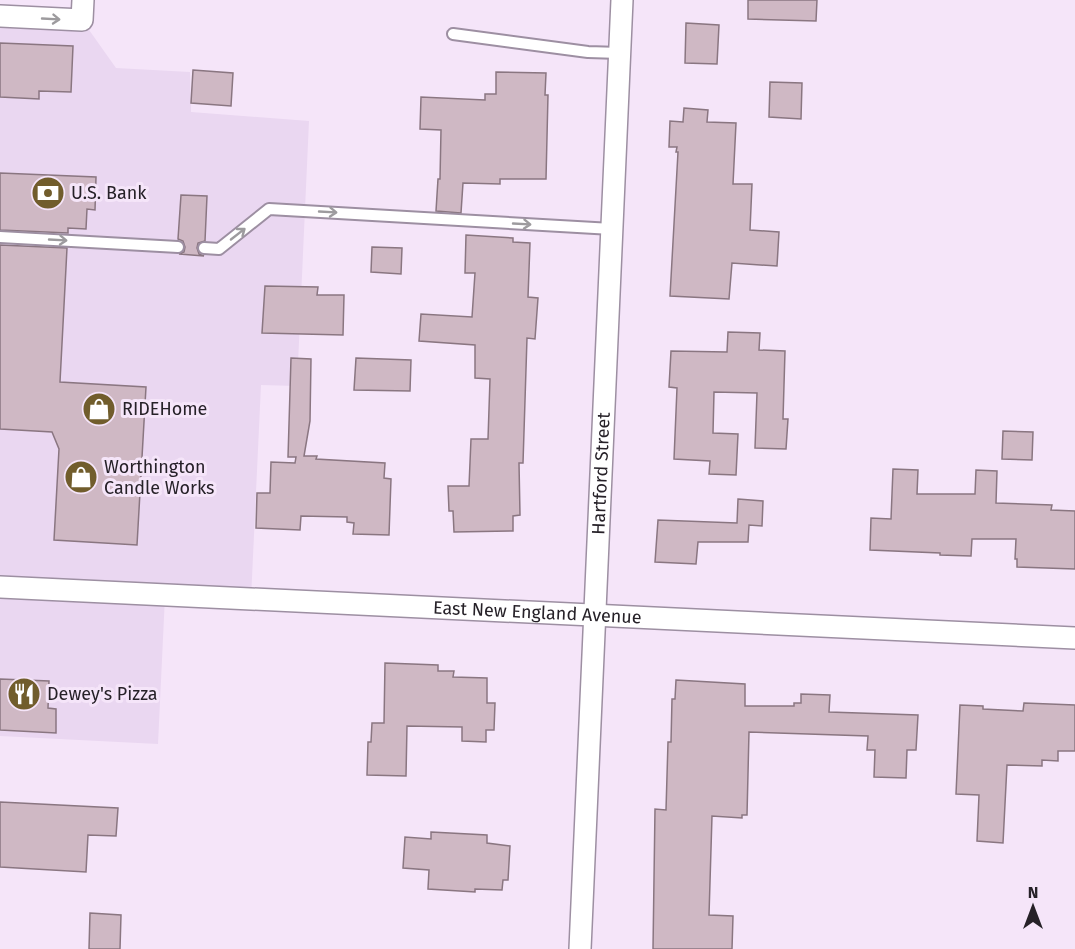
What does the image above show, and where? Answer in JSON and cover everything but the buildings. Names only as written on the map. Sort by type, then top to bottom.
[{"type":"street","points":[[0,16],[82,20],[83,0]]},
{"type":"street","name":"Hartford Street","points":[[580,949],[622,0]]},
{"type":"street","name":"East New England Avenue","points":[[0,587],[1075,638]]},
{"type":"lane","points":[[453,34],[588,52],[620,53]]},
{"type":"lane","points":[[204,248],[219,249],[269,209],[612,229]]},
{"type":"lane","points":[[0,237],[178,246]]},
{"type":"shaded area","points":[[0,16],[82,20],[116,68],[190,72],[191,112],[309,121],[297,386],[261,385],[251,599],[165,596],[158,744],[0,736]]},
{"type":"place","name":"U.S. Bank","points":[[48,193]]},
{"type":"place","name":"RIDEHome","points":[[99,409]]},
{"type":"place","name":"Worthington Candle Works","points":[[81,477]]},
{"type":"place","name":"Dewey's Pizza","points":[[24,694]]}]
